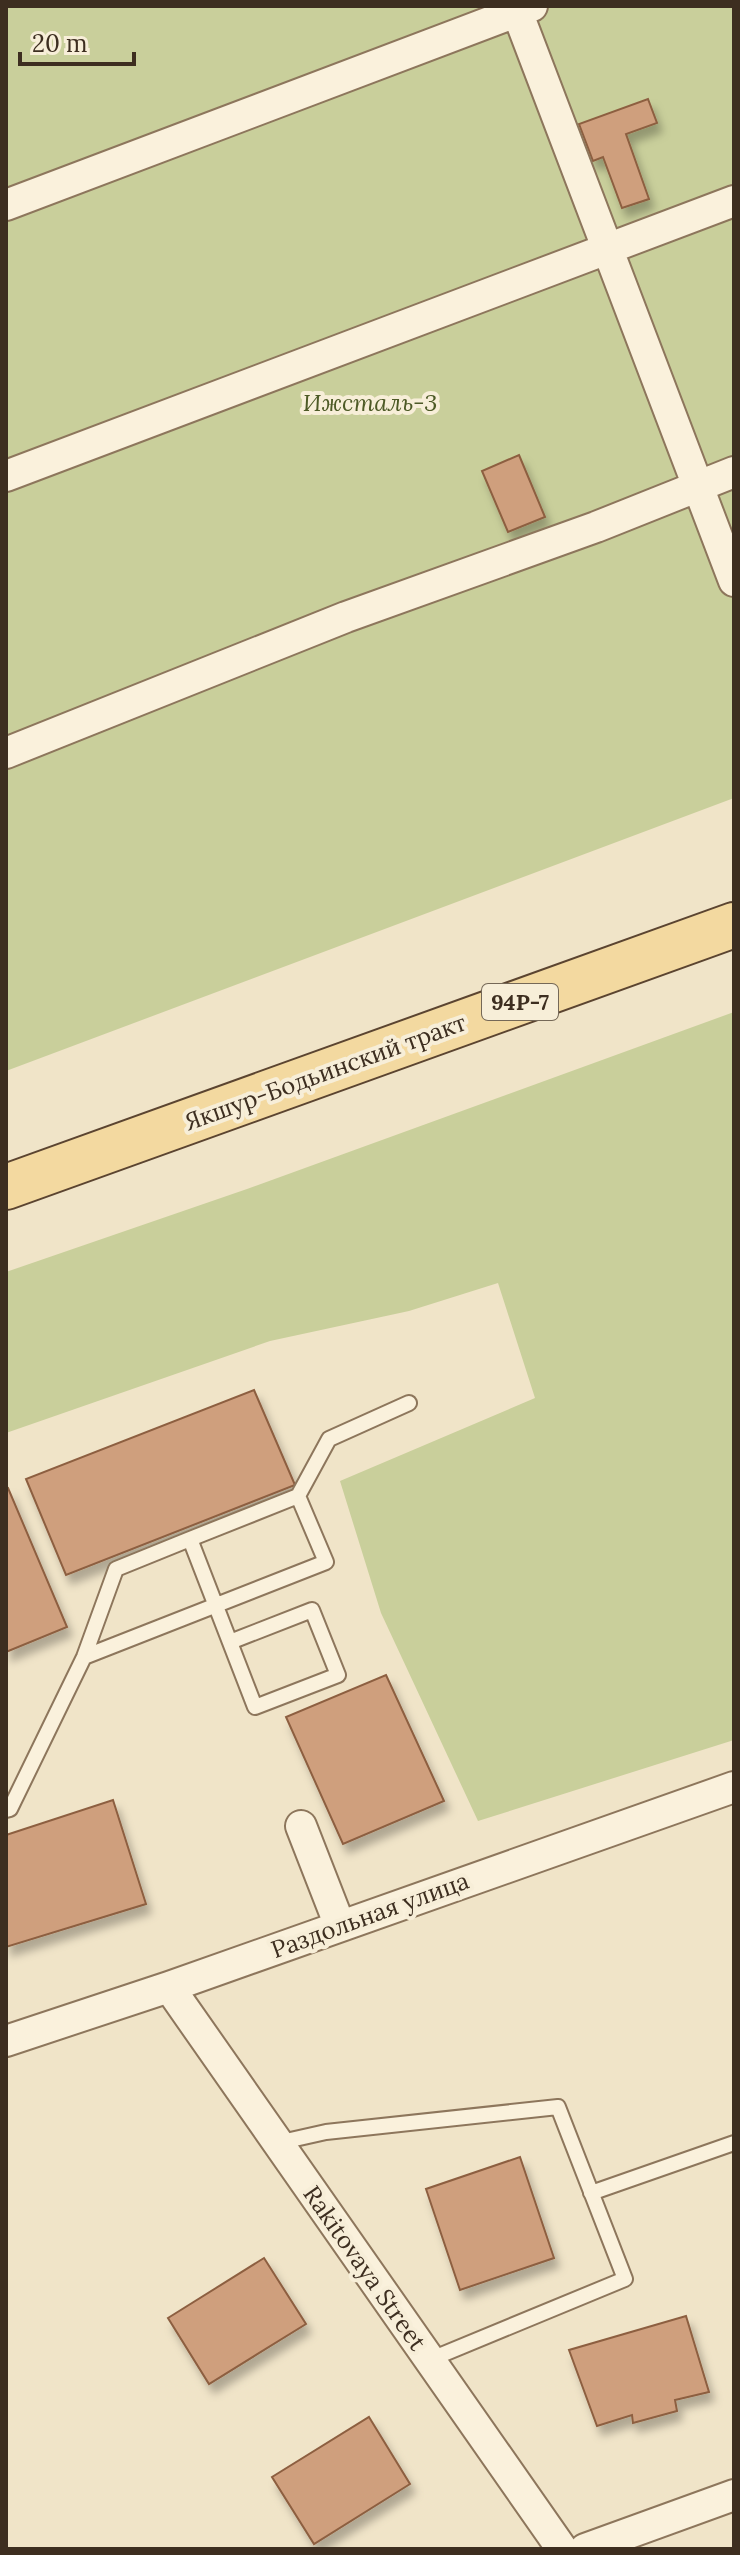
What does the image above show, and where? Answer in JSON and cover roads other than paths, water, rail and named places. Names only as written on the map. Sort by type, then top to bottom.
[{"type":"main road","name":"Якшур-Бодьинский тракт","points":[[6,1187],[734,925]]},
{"type":"street","points":[[6,205],[521,8],[606,248],[734,581]]},
{"type":"street","points":[[6,476],[734,201]]},
{"type":"street","points":[[6,753],[346,617],[596,527],[734,472]]},
{"type":"street","name":"Раздольная улица","points":[[6,2041],[169,1987],[734,1787]]},
{"type":"street","points":[[301,1826],[340,1926]]},
{"type":"street","name":"Rakitovaya Street","points":[[169,1987],[562,2549]]},
{"type":"street","points":[[585,2549],[734,2495]]},
{"type":"lane","points":[[7,1806],[84,1657],[116,1569],[298,1496],[329,1439],[409,1403]]},
{"type":"lane","points":[[84,1657],[326,1562],[298,1496]]},
{"type":"lane","points":[[190,1539],[255,1707],[338,1675],[312,1610],[230,1642]]},
{"type":"lane","points":[[277,2143],[326,2132],[558,2107],[625,2279],[429,2360]]},
{"type":"lane","points":[[591,2193],[734,2143]]},
{"type":"park label","name":"Ижсталь-3","points":[[370,402]]}]
